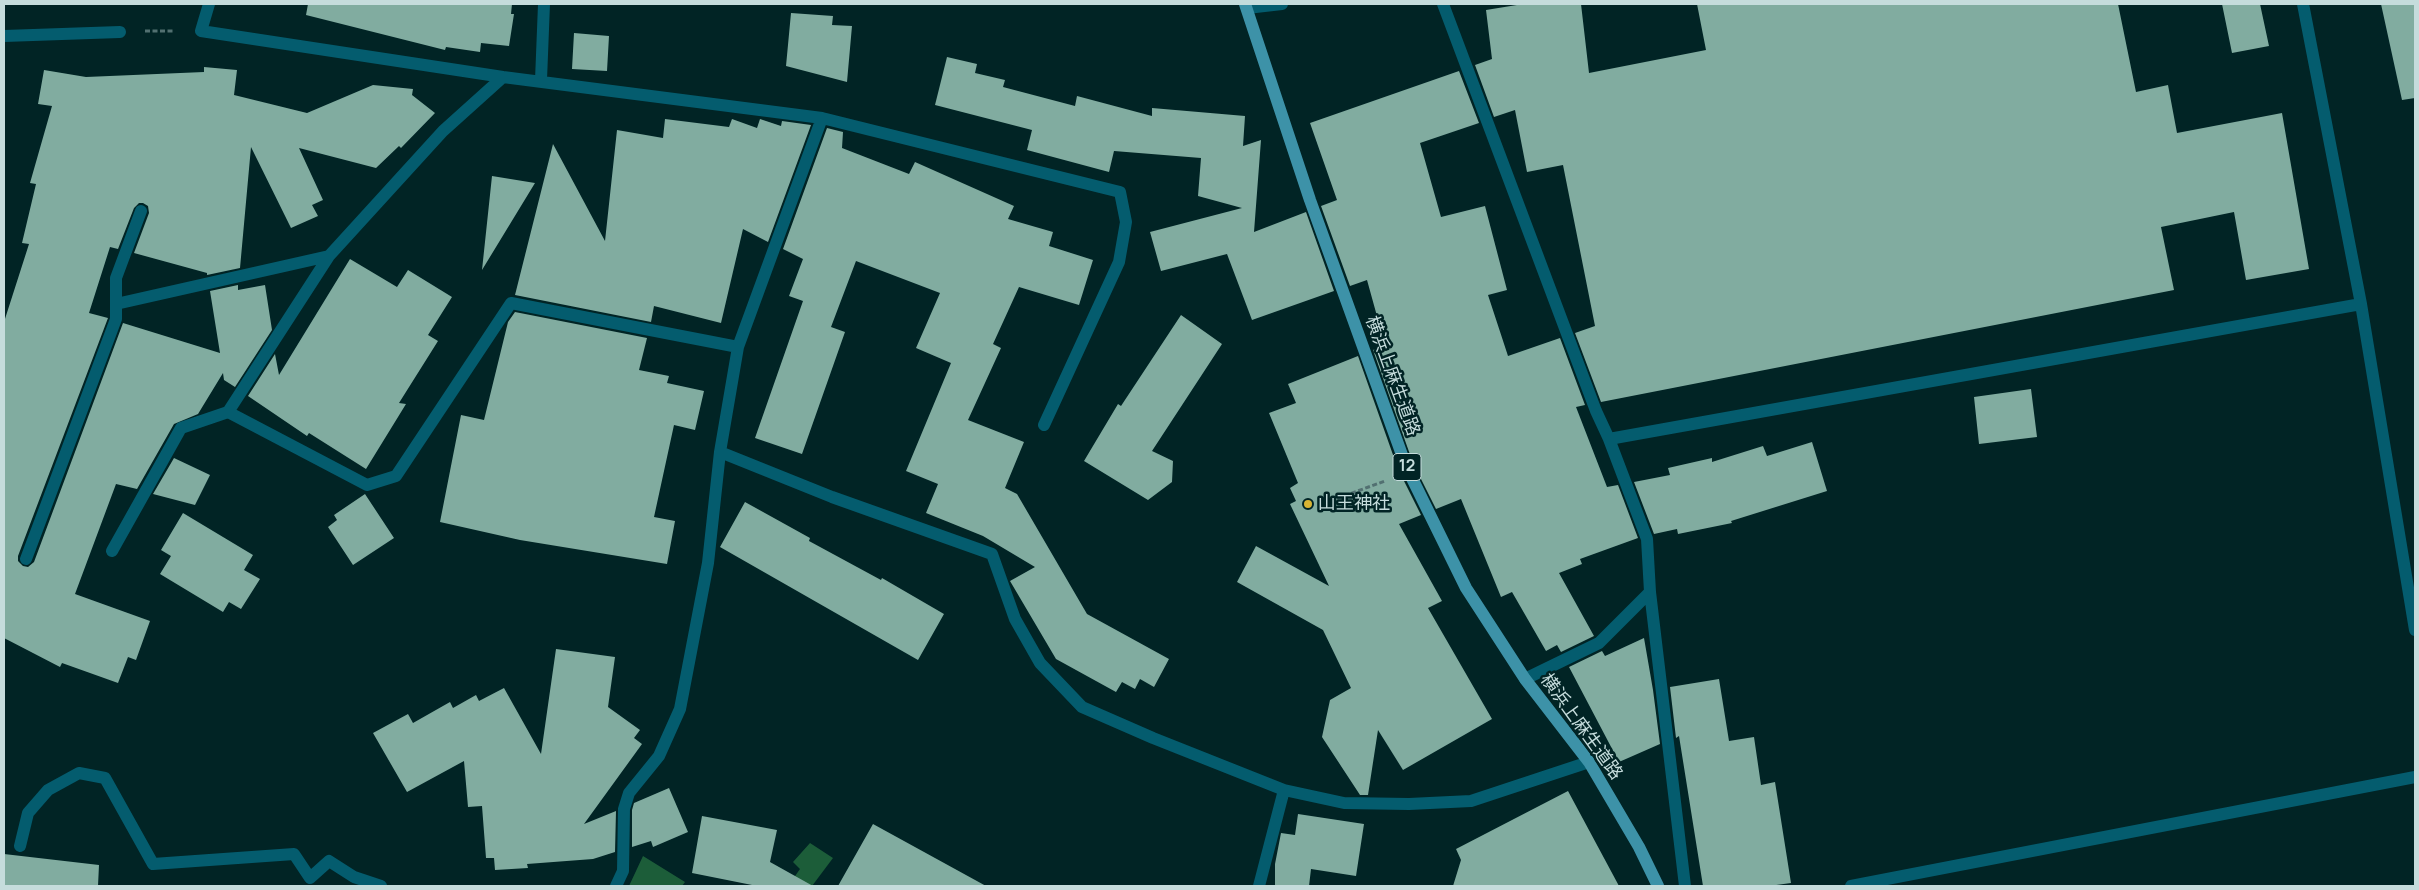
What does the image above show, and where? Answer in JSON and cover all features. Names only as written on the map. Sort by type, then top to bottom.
[{"type":"main road","name":"横浜上麻生道路","points":[[1246,6],[1310,200],[1406,466],[1466,588],[1525,679],[1589,762],[1639,847],[1658,886]]},
{"type":"street","points":[[209,4],[201,31],[503,77],[541,80],[822,118],[1120,192],[1126,222],[1119,262],[1044,425]]},
{"type":"street","points":[[541,80],[544,4]]},
{"type":"street","points":[[1246,6],[1282,4]]},
{"type":"street","points":[[1442,4],[1596,411],[1609,439],[1648,539],[1650,592],[1686,886]]},
{"type":"street","points":[[2303,4],[2361,304],[2415,630]]},
{"type":"street","points":[[4,36],[120,32]]},
{"type":"street","points":[[112,552],[181,428],[228,412],[329,256],[443,131],[503,77]]},
{"type":"street","points":[[616,886],[624,871],[624,809],[629,793],[659,756],[680,709],[708,563],[720,452],[738,347],[822,118]]},
{"type":"street","points":[[26,559],[116,319],[116,278],[141,211]]},
{"type":"street","points":[[116,304],[329,256]]},
{"type":"street","points":[[228,412],[367,485],[396,476],[511,303],[738,347]]},
{"type":"street","points":[[1609,439],[2361,304]]},
{"type":"street","points":[[720,452],[832,496],[992,554],[1015,620],[1040,663],[1082,707],[1153,738],[1284,790],[1344,803],[1409,804],[1471,801],[1589,762]]},
{"type":"street","points":[[1525,679],[1600,643],[1650,592]]},
{"type":"street","points":[[20,846],[28,813],[48,790],[79,773],[105,778],[153,864],[294,854],[310,878],[329,861],[354,877],[381,886]]},
{"type":"street","points":[[1852,886],[2415,776]]},
{"type":"street","points":[[1259,886],[1284,790]]},
{"type":"path","points":[[120,32],[201,31]]},
{"type":"path","points":[[1330,501],[1385,480]]},
{"type":"green space","points":[[810,843],[833,858],[812,886],[788,886],[800,869],[793,862]]},
{"type":"green space","points":[[643,856],[685,882],[682,886],[629,886]]},
{"type":"building","points":[[308,4],[512,4],[511,14],[514,14],[509,46],[481,43],[480,52],[446,47],[445,50],[306,15]]},
{"type":"building","points":[[1523,4],[1581,4],[1589,73],[1706,50],[1697,4],[2118,4],[2136,92],[2168,85],[2177,133],[2282,113],[2309,269],[2246,280],[2234,212],[2161,227],[2174,290],[1601,402],[1575,333],[1595,326],[1563,165],[1527,172],[1515,110],[1494,117],[1475,65],[1492,59],[1486,10]]},
{"type":"building","points":[[2222,4],[2260,4],[2269,46],[2232,53]]},
{"type":"building","points":[[2381,4],[2415,4],[2415,98],[2402,100]]},
{"type":"building","points":[[791,13],[833,16],[832,25],[852,26],[847,82],[786,66]]},
{"type":"building","points":[[574,33],[609,36],[607,71],[572,69]]},
{"type":"building","points":[[947,57],[977,64],[975,73],[1005,80],[1003,87],[1075,106],[1077,96],[1152,116],[1152,108],[1245,116],[1243,146],[1261,140],[1254,232],[1306,212],[1334,291],[1252,320],[1227,254],[1161,271],[1150,232],[1242,208],[1198,196],[1201,158],[1114,151],[1109,172],[1027,150],[1032,130],[935,105]]},
{"type":"building","points":[[204,67],[237,70],[234,95],[307,113],[373,85],[413,89],[412,95],[435,113],[401,148],[399,146],[376,168],[299,148],[323,200],[312,205],[318,216],[291,228],[251,147],[240,268],[207,275],[207,273],[134,253],[149,213],[148,206],[143,203],[139,203],[134,208],[118,249],[110,247],[89,313],[108,318],[18,556],[18,561],[23,566],[28,567],[34,562],[123,323],[220,353],[210,291],[238,285],[238,290],[265,285],[272,330],[235,387],[224,380],[223,373],[198,414],[174,424],[137,489],[116,484],[75,594],[150,621],[136,660],[128,657],[118,683],[62,663],[60,667],[4,638],[4,322],[29,244],[22,243],[36,184],[30,183],[52,106],[38,104],[44,70],[86,77],[204,72]]},
{"type":"building","points":[[1459,71],[1479,123],[1420,143],[1441,217],[1485,206],[1507,290],[1488,295],[1508,356],[1560,338],[1585,405],[1576,407],[1607,487],[1618,485],[1638,538],[1580,559],[1582,564],[1559,573],[1594,636],[1561,652],[1557,645],[1546,651],[1512,592],[1501,597],[1461,499],[1436,509],[1413,463],[1373,350],[1385,345],[1367,280],[1350,286],[1321,206],[1337,200],[1310,123]]},
{"type":"building","points":[[665,119],[729,127],[732,119],[757,128],[760,119],[781,126],[782,121],[811,125],[768,242],[743,229],[721,323],[654,306],[651,322],[515,295],[553,144],[605,241],[617,130],[663,138]]},
{"type":"building","points":[[827,128],[843,132],[842,148],[909,174],[915,162],[1014,206],[1008,219],[1053,232],[1049,246],[1093,260],[1079,305],[1019,287],[993,344],[1001,348],[968,420],[1024,442],[1005,488],[1017,494],[1087,614],[1169,659],[1154,687],[1140,679],[1135,689],[1122,682],[1116,692],[1056,659],[1010,581],[1035,567],[983,536],[926,513],[938,484],[906,471],[951,363],[916,348],[940,293],[856,261],[831,327],[845,332],[802,454],[755,438],[803,301],[789,296],[803,259],[783,249]]},
{"type":"building","points":[[492,176],[535,183],[482,270]]},
{"type":"building","points":[[350,259],[397,287],[408,270],[452,297],[428,335],[438,341],[399,403],[406,404],[366,469],[309,433],[307,436],[248,396],[275,354],[279,375]]},
{"type":"building","points":[[515,312],[647,338],[639,370],[669,376],[667,383],[704,391],[695,430],[674,425],[654,517],[675,521],[667,564],[520,540],[440,522],[461,415],[484,420],[508,322]]},
{"type":"building","points":[[1181,315],[1222,344],[1152,451],[1173,461],[1172,482],[1148,500],[1084,461],[1118,404],[1121,406]]},
{"type":"building","points":[[1358,356],[1398,469],[1421,515],[1399,524],[1442,601],[1428,608],[1492,719],[1403,770],[1378,730],[1368,795],[1360,795],[1322,737],[1330,700],[1351,688],[1323,630],[1237,582],[1256,546],[1329,586],[1290,504],[1296,501],[1290,488],[1298,483],[1269,413],[1296,403],[1288,384]]},
{"type":"building","points":[[2031,389],[2037,437],[1979,444],[1974,397]]},
{"type":"building","points":[[1812,442],[1827,491],[1731,521],[1732,523],[1678,534],[1677,529],[1654,534],[1634,482],[1670,475],[1668,468],[1712,458],[1712,462],[1763,446],[1767,456]]},
{"type":"building","points":[[174,458],[210,475],[195,505],[153,494]]},
{"type":"building","points":[[365,494],[394,538],[353,565],[328,527],[337,520],[334,515]]},
{"type":"building","points":[[745,502],[810,538],[809,541],[881,580],[882,578],[944,614],[918,660],[720,547]]},
{"type":"building","points":[[183,513],[253,555],[244,570],[260,579],[241,609],[229,602],[223,612],[160,574],[171,556],[161,550]]},
{"type":"building","points":[[1644,638],[1660,744],[1619,762],[1569,667],[1602,651],[1605,656]]},
{"type":"building","points":[[556,649],[615,657],[608,707],[640,730],[634,738],[642,744],[584,824],[616,811],[615,852],[593,859],[527,864],[528,868],[495,870],[494,858],[486,858],[482,806],[468,807],[464,761],[407,792],[373,733],[408,714],[413,723],[450,702],[453,708],[476,695],[479,701],[504,688],[541,754]]},
{"type":"building","points":[[1719,679],[1729,741],[1754,737],[1761,785],[1775,782],[1791,883],[1769,886],[1703,886],[1679,736],[1676,738],[1670,687]]},
{"type":"building","points":[[669,788],[688,832],[653,847],[651,841],[632,847],[632,810],[634,803]]},
{"type":"building","points":[[1568,791],[1619,886],[1453,886],[1461,860],[1456,849]]},
{"type":"building","points":[[1298,814],[1364,824],[1356,876],[1311,869],[1309,886],[1275,886],[1275,864],[1281,833],[1295,835]]},
{"type":"building","points":[[702,816],[777,830],[770,862],[813,886],[757,886],[692,873]]},
{"type":"building","points":[[873,824],[986,886],[838,886]]},
{"type":"building","points":[[4,854],[99,865],[98,886],[4,886]]},
{"type":"place","name":"山王神社","points":[[1308,504]]}]
